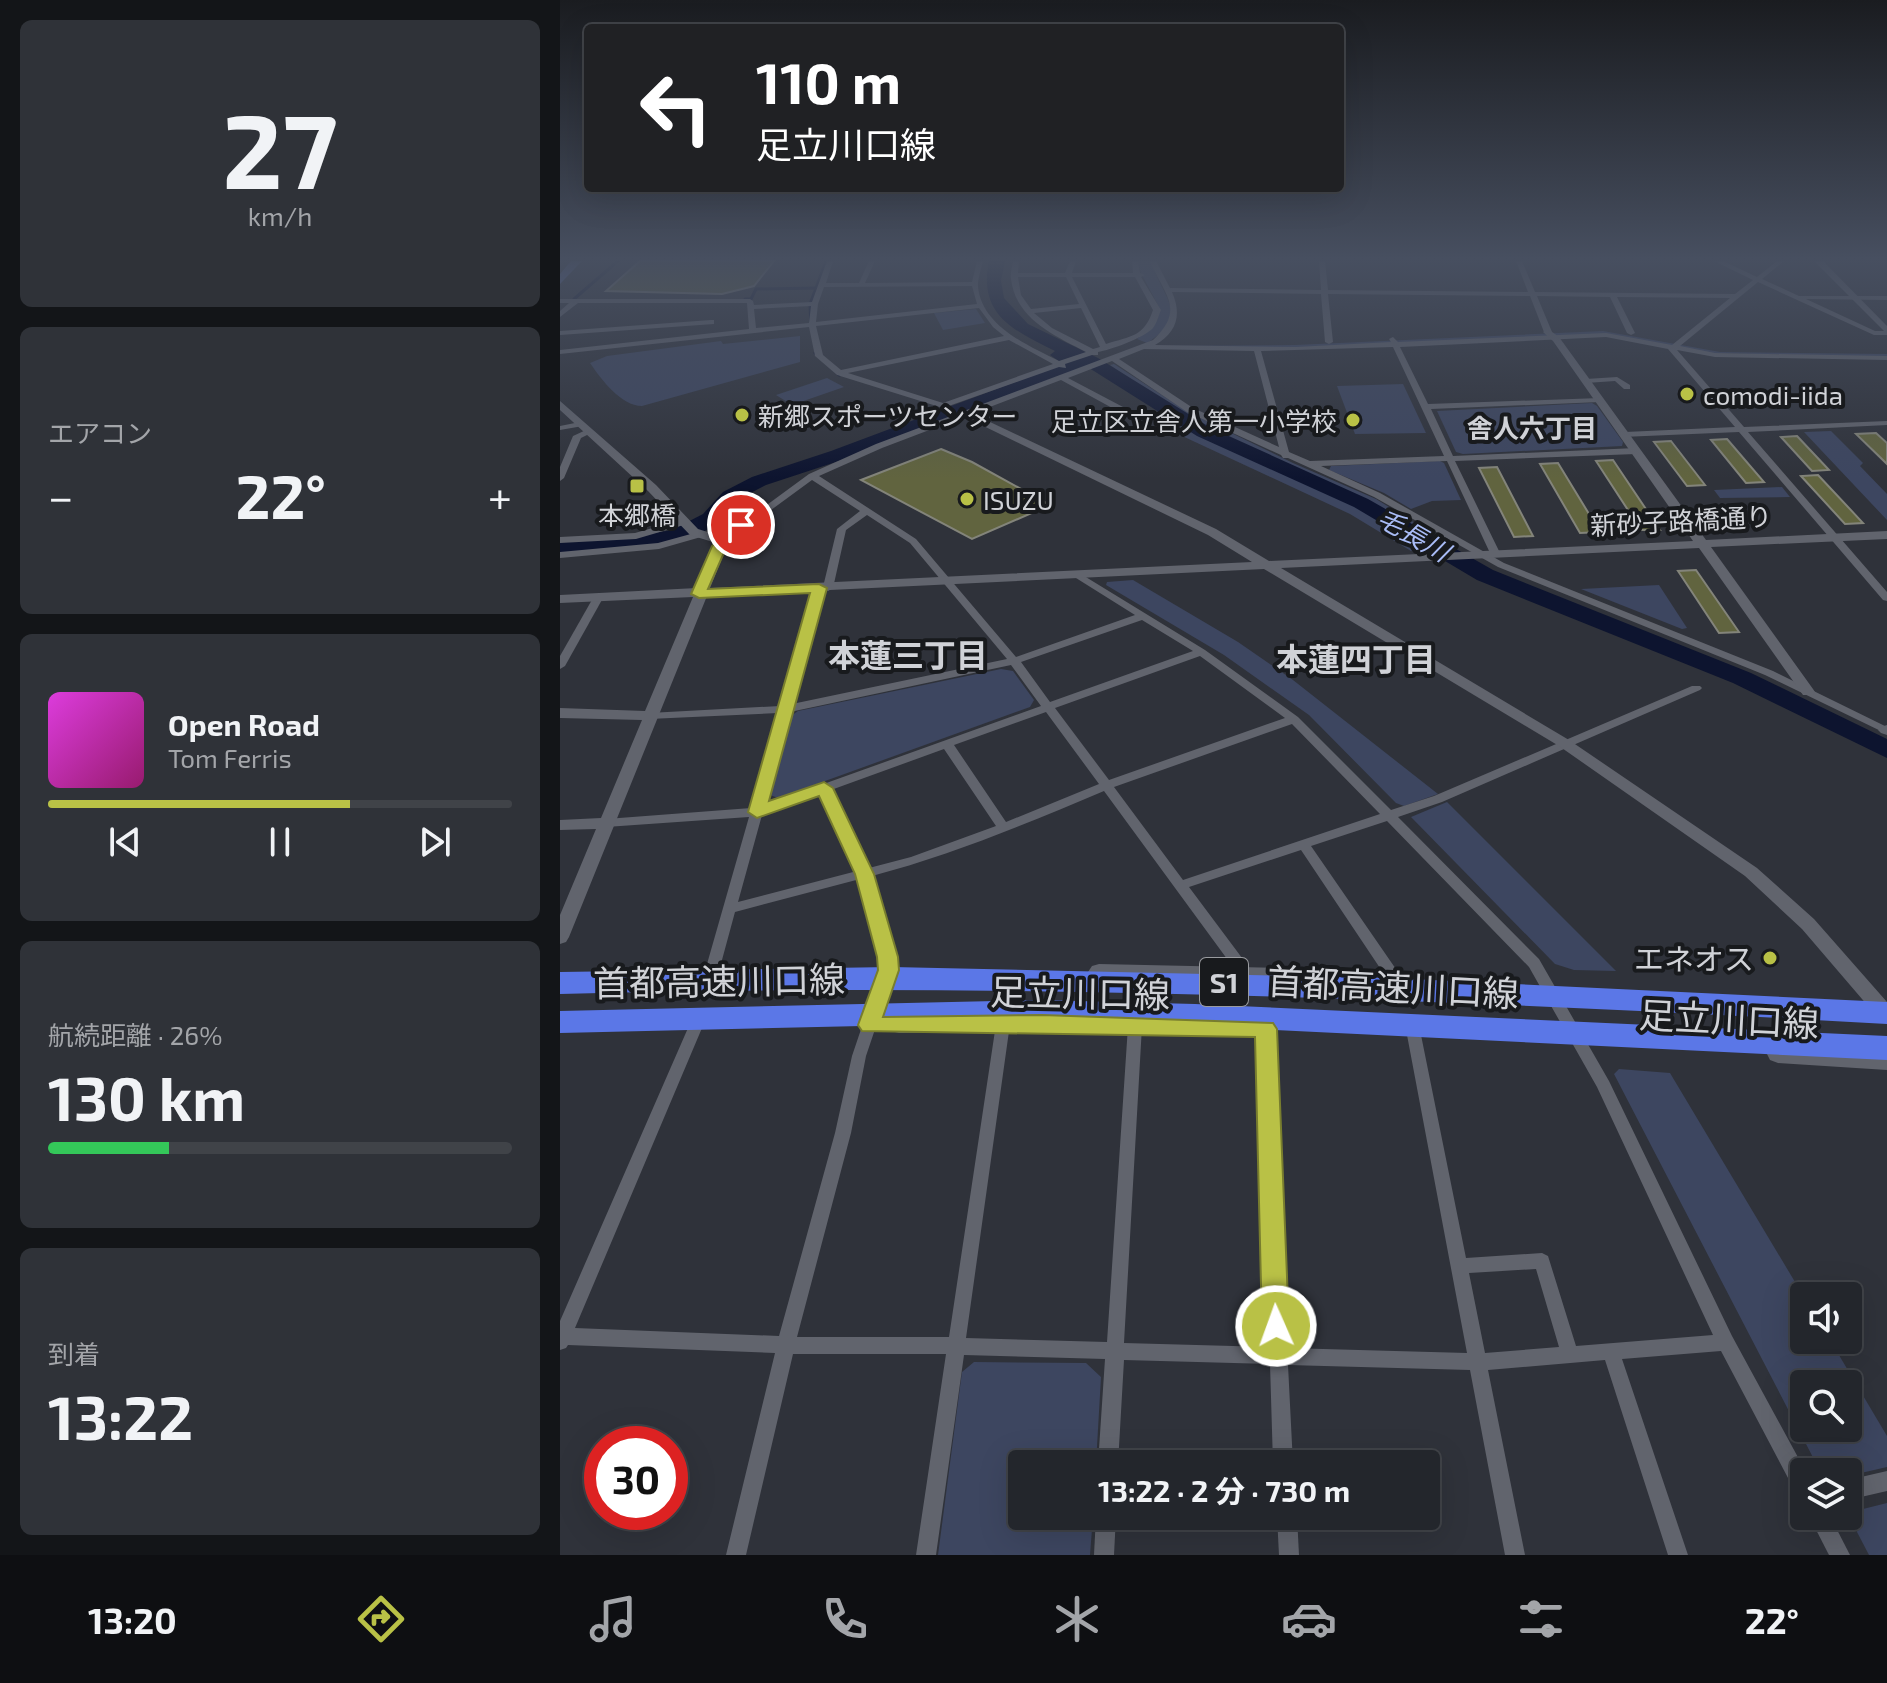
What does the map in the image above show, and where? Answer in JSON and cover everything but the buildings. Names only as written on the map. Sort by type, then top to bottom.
[{"type":"highway","name":"首都高速川口線","points":[[560,983],[1059,978],[1508,992],[1885,1011]]},
{"type":"highway","points":[[560,998],[936,990],[1885,1011]]},
{"type":"highway","points":[[560,1010],[944,1005],[1040,1011]]},
{"type":"highway","name":"首都高速川口線","points":[[560,1022],[1040,1011],[1195,1015],[1887,1048]]},
{"type":"main road","name":"足立川口線","points":[[560,976],[888,970],[1246,974],[1547,986],[1885,1011]]},
{"type":"main road","name":"足立川口線","points":[[560,1030],[1003,1024],[1265,1029],[1887,1061]]},
{"type":"street","points":[[676,334],[676,338]]},
{"type":"street","points":[[560,352],[713,334]]},
{"type":"street","points":[[813,334],[819,356],[840,373],[943,406],[1092,354],[1139,334]]},
{"type":"street","points":[[1008,334],[1076,371]]},
{"type":"street","points":[[1056,334],[1092,354]]},
{"type":"street","points":[[1097,334],[1105,349]]},
{"type":"street","points":[[1156,342],[1164,334]]},
{"type":"street","points":[[1328,334],[1329,342]]},
{"type":"street","points":[[1551,334],[1615,336],[1720,351],[1887,355]]},
{"type":"street","points":[[1551,334],[1808,692]]},
{"type":"street","points":[[1143,347],[1257,348],[1557,334]]},
{"type":"street","points":[[1633,334],[1676,345],[1741,430],[1887,598]]},
{"type":"street","points":[[1676,345],[1690,334]]},
{"type":"street","points":[[840,373],[1011,337]]},
{"type":"street","points":[[560,937],[723,541],[812,476],[879,446],[969,415],[1156,342],[1394,342]]},
{"type":"street","points":[[1394,342],[1495,553]]},
{"type":"street","points":[[1257,348],[1286,456]]},
{"type":"street","points":[[1108,360],[1190,410],[1377,495],[1477,554],[1808,692],[1887,730]]},
{"type":"street","points":[[1063,378],[1139,419]]},
{"type":"street","points":[[1586,381],[1617,379],[1627,387]]},
{"type":"street","points":[[1425,407],[1600,400]]},
{"type":"street","points":[[560,404],[652,488],[691,529],[723,541]]},
{"type":"street","points":[[969,415],[1212,532],[1271,564],[1564,743],[1751,872],[1808,924],[1885,1011]]},
{"type":"street","points":[[1625,435],[1887,423]]},
{"type":"street","points":[[560,428],[585,428]]},
{"type":"street","points":[[560,478],[577,436],[585,428]]},
{"type":"street","points":[[1304,464],[1636,451]]},
{"type":"street","points":[[812,476],[913,541],[948,581],[1014,661],[1246,974]]},
{"type":"street","points":[[712,971],[786,709],[842,529],[865,512]]},
{"type":"street","points":[[560,540],[691,529]]},
{"type":"street","points":[[560,555],[659,546],[691,529]]},
{"type":"street","name":"新砂子路橋通り","points":[[560,599],[1887,535]]},
{"type":"street","points":[[1073,573],[1201,652],[1294,719],[1534,963],[1604,1085],[1726,1342],[1790,1462]]},
{"type":"street","points":[[560,666],[598,598]]},
{"type":"street","points":[[560,713],[649,716],[786,709],[1014,661],[1143,616]]},
{"type":"street","points":[[560,825],[757,812],[1201,652]]},
{"type":"street","points":[[1182,885],[1392,817],[1696,688]]},
{"type":"street","points":[[729,909],[865,874],[1004,828],[1105,786],[1294,719]]},
{"type":"street","points":[[947,744],[1004,828]]},
{"type":"street","points":[[736,1555],[786,1345],[869,1025],[888,970],[888,957],[865,874],[824,788]]},
{"type":"street","points":[[1304,845],[1395,979]]},
{"type":"street","points":[[926,1555],[1003,1024]]},
{"type":"street","points":[[1109,1450],[1135,1026]]},
{"type":"street","points":[[695,1028],[561,1338],[1479,1362],[1726,1342]]},
{"type":"street","points":[[1265,1029],[1282,1450]]},
{"type":"street","points":[[1414,1035],[1515,1555]]},
{"type":"street","points":[[1459,1266],[1542,1261],[1570,1355]]},
{"type":"street","points":[[1611,1352],[1678,1555]]},
{"type":"street","points":[[1862,1487],[1887,1481]]},
{"type":"street","points":[[1104,1555],[1105,1530]]},
{"type":"street","points":[[1288,1530],[1289,1555]]},
{"type":"street","points":[[1827,1530],[1840,1555]]},
{"type":"shaded area","points":[[1143,334],[1160,334],[1147,343],[1137,339]]},
{"type":"shaded area","points":[[1547,334],[1617,334],[1720,352],[1887,354],[1887,357],[1707,353],[1605,334],[1297,348],[1153,346],[1295,345]]},
{"type":"shaded area","points":[[800,336],[800,362],[642,406],[619,397],[590,363],[607,356],[721,341],[723,344]]},
{"type":"shaded area","points":[[1114,364],[1188,412],[1376,499],[1454,547],[1444,547],[1368,502],[1175,410],[1110,365]]},
{"type":"shaded area","points":[[827,378],[844,387],[792,405],[776,395]]},
{"type":"shaded area","points":[[1403,384],[1426,433],[1355,434],[1337,386]]},
{"type":"shaded area","points":[[1592,403],[1623,442],[1622,446],[1463,454],[1456,452],[1437,411]]},
{"type":"shaded area","points":[[1178,423],[1360,509],[1428,548],[1411,551],[1350,514],[1165,428]]},
{"type":"shaded area","points":[[1831,431],[1863,463],[1860,466],[1887,494],[1887,520],[1804,432]]},
{"type":"shaded area","points":[[1444,463],[1461,500],[1432,501],[1411,509],[1384,493],[1329,470],[1331,466]]},
{"type":"shaded area","points":[[1782,487],[1790,497],[1720,498],[1714,490]]},
{"type":"shaded area","points":[[1133,580],[1238,642],[1293,680],[1438,794],[1404,806],[1396,803],[1309,715],[1224,655],[1106,585],[1107,582]]},
{"type":"shaded area","points":[[1659,585],[1687,628],[1682,629],[1581,589]]},
{"type":"shaded area","points":[[1001,669],[1013,671],[1034,700],[1030,707],[778,798],[770,795],[791,716],[798,711]]},
{"type":"shaded area","points":[[1447,802],[1616,971],[1574,970],[1555,964],[1411,817]]},
{"type":"shaded area","points":[[1619,1069],[1670,1073],[1795,1282],[1790,1282],[1790,1354],[1838,1354],[1848,1370],[1790,1370],[1790,1413],[1614,1074]]},
{"type":"shaded area","points":[[974,1362],[1086,1363],[1101,1377],[1097,1450],[1008,1450],[1008,1530],[1092,1530],[1090,1555],[938,1555],[962,1372]]},
{"type":"shaded area","points":[[1862,1394],[1887,1436],[1887,1467],[1862,1473],[1862,1458],[1813,1458],[1805,1442],[1862,1442]]},
{"type":"shaded area","points":[[1887,1503],[1887,1555],[1869,1555],[1857,1532],[1862,1530],[1862,1509]]},
{"type":"waterway","name":"毛長川","points":[[1033,334],[1092,362],[1204,432],[1361,503],[1485,575],[1742,678],[1887,750]]},
{"type":"waterway","points":[[815,353],[839,375]]},
{"type":"waterway","points":[[560,549],[636,543],[678,535],[711,519],[730,496],[759,481],[838,455],[1078,365],[1059,355]]},
{"type":"place","name":"comodi-iida","points":[[1687,394]]},
{"type":"place","name":"新郷スポーツセンター","points":[[742,415]]},
{"type":"place","name":"足立区立舎人第一小学校","points":[[1353,420]]},
{"type":"place","name":"本郷橋","points":[[637,486]]},
{"type":"place","name":"ISUZU","points":[[967,499]]},
{"type":"place","name":"エネオス","points":[[1770,958]]},
{"type":"district","name":"舎人六丁目","points":[[1532,427]]},
{"type":"district","name":"本蓮三丁目","points":[[908,654]]},
{"type":"district","name":"本蓮四丁目","points":[[1356,658]]},
{"type":"route","points":[[741,525],[719,546],[699,594],[819,588],[757,812],[824,788],[865,874],[888,957],[888,970],[869,1025],[1042,1024],[1265,1029],[1276,1326]]}]
